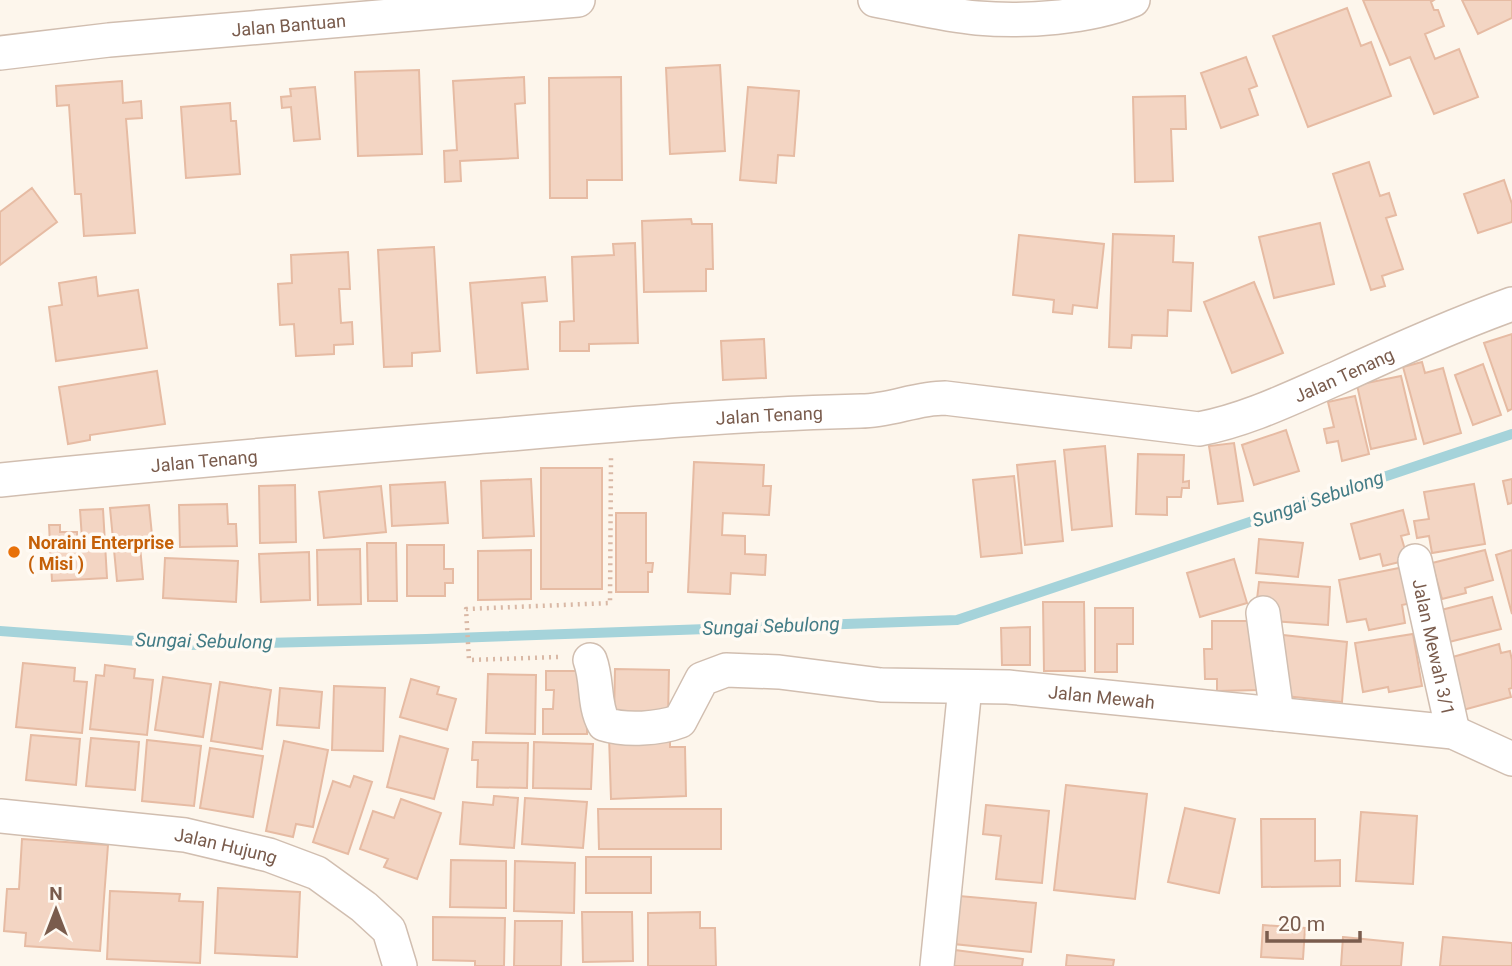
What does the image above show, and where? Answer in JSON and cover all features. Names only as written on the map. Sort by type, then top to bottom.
[{"type":"street","name":"Jalan Bantuan","points":[[0,53],[109,40],[558,0]]},
{"type":"street","points":[[875,0],[977,18],[1041,18],[1109,9],[1133,0]]},
{"type":"street","name":"Jalan Tenang","points":[[0,480],[611,425],[782,413],[864,411],[927,398],[1199,429],[1269,408],[1456,324],[1512,304]]},
{"type":"street","name":"Jalan Mewah 3/1","points":[[1415,561],[1453,732]]},
{"type":"street","points":[[1263,613],[1277,714]]},
{"type":"street","name":"Jalan Mewah","points":[[590,660],[594,669],[597,712],[604,724],[614,727],[667,726],[680,721],[702,679],[726,670],[779,672],[881,685],[1008,687],[1453,732],[1512,759]]},
{"type":"street","points":[[937,966],[965,687]]},
{"type":"street","name":"Jalan Hujung","points":[[0,816],[185,835],[269,855],[317,873],[364,907],[389,930],[400,966]]},
{"type":"path","points":[[590,660],[582,657],[469,660],[466,609],[610,603],[611,425]]},
{"type":"building","points":[[1363,0],[1434,0],[1431,2],[1434,10],[1438,10],[1444,26],[1425,34],[1435,59],[1459,49],[1478,97],[1434,114],[1410,57],[1390,65]]},
{"type":"building","points":[[1462,0],[1512,0],[1512,18],[1478,34]]},
{"type":"building","points":[[1347,8],[1361,46],[1371,42],[1391,96],[1308,127],[1273,36]]},
{"type":"building","points":[[1246,57],[1257,86],[1249,89],[1258,115],[1221,128],[1201,73]]},
{"type":"building","points":[[720,65],[725,151],[670,154],[666,68]]},
{"type":"building","points":[[419,70],[422,154],[358,156],[355,72]]},
{"type":"building","points":[[524,77],[525,103],[515,104],[518,158],[460,161],[461,181],[445,182],[444,151],[457,150],[453,81]]},
{"type":"building","points":[[621,77],[622,180],[587,180],[587,198],[550,198],[549,78]]},
{"type":"building","points":[[122,81],[123,103],[141,101],[142,118],[126,119],[135,233],[84,236],[81,194],[75,194],[69,105],[57,106],[56,86]]},
{"type":"building","points":[[315,87],[320,139],[294,141],[291,107],[282,108],[281,97],[291,96],[290,89]]},
{"type":"building","points":[[748,87],[799,91],[794,156],[778,155],[776,183],[740,180]]},
{"type":"building","points":[[1185,96],[1186,129],[1171,129],[1173,181],[1135,182],[1133,97]]},
{"type":"building","points":[[230,103],[231,121],[236,121],[240,174],[186,178],[181,107]]},
{"type":"building","points":[[1369,162],[1380,196],[1389,193],[1396,215],[1386,218],[1403,269],[1382,276],[1385,286],[1371,290],[1333,174]]},
{"type":"building","points":[[1504,180],[1512,204],[1512,222],[1478,233],[1464,194]]},
{"type":"building","points":[[32,188],[57,222],[0,265],[0,212]]},
{"type":"building","points":[[691,219],[692,224],[712,224],[713,269],[706,269],[706,291],[644,292],[642,221]]},
{"type":"building","points":[[1320,223],[1334,284],[1274,298],[1259,237]]},
{"type":"building","points":[[1113,234],[1174,236],[1173,262],[1193,263],[1191,311],[1168,310],[1167,336],[1132,335],[1131,348],[1109,347]]},
{"type":"building","points":[[1019,235],[1104,244],[1097,308],[1073,305],[1072,314],[1053,312],[1054,300],[1013,295]]},
{"type":"building","points":[[635,243],[638,343],[589,344],[589,351],[560,351],[560,322],[574,321],[572,257],[614,255],[613,244]]},
{"type":"building","points":[[434,247],[440,351],[412,353],[412,366],[384,367],[378,250]]},
{"type":"building","points":[[348,252],[350,289],[339,289],[341,323],[352,322],[353,344],[334,345],[334,354],[296,356],[294,324],[280,325],[278,284],[292,283],[291,255]]},
{"type":"building","points":[[96,277],[98,296],[138,290],[147,348],[56,361],[49,307],[62,305],[59,283]]},
{"type":"building","points":[[545,277],[547,301],[522,303],[528,369],[477,373],[470,283]]},
{"type":"building","points":[[1254,282],[1283,353],[1232,373],[1204,302]]},
{"type":"building","points":[[1512,334],[1512,409],[1508,411],[1484,343]]},
{"type":"building","points":[[764,339],[766,378],[723,380],[721,341]]},
{"type":"building","points":[[1422,362],[1425,373],[1443,368],[1461,433],[1424,444],[1403,367]]},
{"type":"building","points":[[1483,364],[1501,415],[1473,425],[1455,375]]},
{"type":"building","points":[[157,371],[165,424],[90,435],[90,440],[68,444],[59,387]]},
{"type":"building","points":[[1401,376],[1416,439],[1371,449],[1357,385]]},
{"type":"building","points":[[1355,396],[1369,454],[1342,461],[1338,441],[1327,443],[1324,429],[1334,427],[1328,402]]},
{"type":"building","points":[[1286,430],[1299,471],[1254,485],[1242,445]]},
{"type":"building","points":[[1234,443],[1243,501],[1218,504],[1209,446]]},
{"type":"building","points":[[1105,446],[1112,526],[1072,530],[1064,450]]},
{"type":"building","points":[[1138,454],[1184,455],[1183,482],[1189,481],[1189,488],[1182,488],[1181,497],[1167,497],[1167,515],[1136,514]]},
{"type":"building","points":[[1055,461],[1063,541],[1025,545],[1017,465]]},
{"type":"building","points":[[694,462],[764,465],[763,486],[771,486],[769,515],[723,513],[722,535],[745,536],[745,554],[766,555],[765,575],[731,573],[730,594],[688,592]]},
{"type":"building","points":[[541,468],[602,468],[602,589],[541,589]]},
{"type":"building","points":[[1014,476],[1022,553],[981,557],[973,480]]},
{"type":"building","points":[[531,479],[534,536],[483,538],[481,481]]},
{"type":"building","points":[[1512,479],[1512,503],[1508,504],[1503,481]]},
{"type":"building","points":[[445,482],[448,523],[392,526],[390,485]]},
{"type":"building","points":[[1474,484],[1485,544],[1432,553],[1429,536],[1417,538],[1414,521],[1429,519],[1424,492]]},
{"type":"building","points":[[295,485],[296,542],[260,543],[259,486]]},
{"type":"building","points":[[381,486],[386,532],[324,538],[319,492]]},
{"type":"building","points":[[227,504],[228,524],[236,524],[237,546],[180,547],[179,505]]},
{"type":"building","points":[[149,505],[153,545],[140,546],[143,579],[117,581],[110,508]]},
{"type":"building","points":[[103,509],[107,578],[52,581],[49,525],[60,525],[60,532],[77,532],[77,540],[82,539],[80,510]]},
{"type":"building","points":[[1403,510],[1409,534],[1401,536],[1408,560],[1383,566],[1380,554],[1360,559],[1351,524]]},
{"type":"building","points":[[616,513],[646,513],[646,563],[653,563],[652,572],[648,572],[648,592],[616,592]]},
{"type":"building","points":[[1259,539],[1303,543],[1298,577],[1256,573]]},
{"type":"building","points":[[367,543],[396,543],[397,601],[368,601]]},
{"type":"building","points":[[407,545],[444,545],[444,569],[453,569],[453,583],[445,583],[445,596],[407,596]]},
{"type":"building","points":[[360,549],[361,604],[318,605],[317,550]]},
{"type":"building","points":[[531,550],[531,599],[478,600],[478,551]]},
{"type":"building","points":[[1485,550],[1493,580],[1465,588],[1466,593],[1442,599],[1432,563]]},
{"type":"building","points":[[1512,550],[1512,614],[1496,555]]},
{"type":"building","points":[[309,552],[310,600],[261,602],[259,554]]},
{"type":"building","points":[[165,558],[238,561],[236,602],[163,598]]},
{"type":"building","points":[[1234,559],[1247,603],[1200,617],[1187,573]]},
{"type":"building","points":[[1409,566],[1416,602],[1402,605],[1405,623],[1369,630],[1366,619],[1347,622],[1339,580]]},
{"type":"building","points":[[1259,582],[1330,587],[1328,625],[1272,621],[1273,600],[1257,599]]},
{"type":"building","points":[[1492,597],[1501,629],[1449,642],[1441,610]]},
{"type":"building","points":[[1043,602],[1084,602],[1085,671],[1044,671]]},
{"type":"building","points":[[1095,608],[1133,608],[1133,644],[1117,644],[1117,672],[1095,672]]},
{"type":"building","points":[[1212,621],[1258,621],[1259,690],[1217,691],[1217,679],[1205,679],[1204,649],[1212,649]]},
{"type":"building","points":[[1030,627],[1030,665],[1002,665],[1001,628]]},
{"type":"building","points":[[1413,634],[1422,686],[1389,692],[1388,687],[1363,692],[1355,643]]},
{"type":"building","points":[[1283,635],[1347,642],[1342,702],[1285,696]]},
{"type":"building","points":[[1499,644],[1501,653],[1510,651],[1511,697],[1463,710],[1449,658]]},
{"type":"building","points":[[23,663],[75,668],[74,681],[87,682],[82,733],[16,727]]},
{"type":"building","points":[[105,665],[135,669],[134,678],[153,680],[147,735],[90,729],[96,675],[104,676]]},
{"type":"building","points":[[615,669],[669,670],[668,717],[614,716]]},
{"type":"building","points":[[546,671],[588,671],[587,734],[543,734],[543,709],[553,709],[554,690],[546,690]]},
{"type":"building","points":[[488,674],[536,675],[535,734],[486,733]]},
{"type":"building","points":[[163,677],[211,684],[203,737],[155,730]]},
{"type":"building","points":[[411,679],[439,687],[437,694],[456,699],[447,730],[400,717]]},
{"type":"building","points":[[220,682],[271,690],[262,749],[211,741]]},
{"type":"building","points":[[334,686],[385,688],[383,751],[332,750]]},
{"type":"building","points":[[280,688],[322,692],[319,728],[277,725]]},
{"type":"building","points":[[31,735],[80,739],[76,785],[26,780]]},
{"type":"building","points":[[670,735],[670,747],[685,747],[686,796],[611,799],[609,736]]},
{"type":"building","points":[[400,736],[448,749],[434,799],[387,787]]},
{"type":"building","points":[[91,738],[139,742],[135,790],[86,786]]},
{"type":"building","points":[[147,740],[201,746],[194,806],[142,801]]},
{"type":"building","points":[[284,741],[328,750],[313,827],[296,824],[293,837],[266,831]]},
{"type":"building","points":[[473,742],[528,743],[527,788],[477,787],[478,760],[472,760]]},
{"type":"building","points":[[534,742],[593,744],[591,789],[533,788]]},
{"type":"building","points":[[210,748],[263,756],[253,817],[200,808]]},
{"type":"building","points":[[354,776],[372,782],[348,854],[313,842],[333,781],[350,787]]},
{"type":"building","points":[[1066,785],[1147,794],[1135,899],[1054,890]]},
{"type":"building","points":[[494,796],[518,798],[514,848],[460,844],[463,802],[493,805]]},
{"type":"building","points":[[525,798],[587,802],[583,848],[522,844]]},
{"type":"building","points":[[401,799],[441,813],[417,879],[384,867],[388,859],[360,849],[373,811],[394,818]]},
{"type":"building","points":[[986,805],[1049,811],[1042,883],[996,879],[1001,836],[983,834]]},
{"type":"building","points":[[1185,808],[1235,819],[1219,893],[1168,882]]},
{"type":"building","points":[[598,809],[721,809],[721,849],[599,849]]},
{"type":"building","points":[[1361,812],[1417,816],[1413,884],[1356,881]]},
{"type":"building","points":[[1261,819],[1315,819],[1315,861],[1340,860],[1340,886],[1262,887]]},
{"type":"building","points":[[22,839],[108,845],[100,951],[25,946],[26,933],[4,931],[7,889],[19,889]]},
{"type":"building","points":[[586,857],[651,857],[651,893],[586,893]]},
{"type":"building","points":[[451,860],[506,861],[506,908],[450,907]]},
{"type":"building","points":[[515,861],[575,863],[574,913],[514,911]]},
{"type":"building","points":[[218,888],[300,892],[297,957],[215,953]]},
{"type":"building","points":[[110,891],[180,894],[179,901],[203,902],[200,963],[107,959]]},
{"type":"building","points":[[959,896],[1036,903],[1031,952],[954,944]]},
{"type":"building","points":[[582,912],[632,912],[633,961],[583,962]]},
{"type":"building","points":[[700,912],[700,928],[715,928],[716,966],[648,966],[648,913]]},
{"type":"building","points":[[433,917],[505,918],[504,966],[475,966],[475,961],[433,960]]},
{"type":"building","points":[[515,921],[562,921],[561,966],[514,966]]},
{"type":"building","points":[[1263,925],[1305,928],[1303,959],[1261,957]]},
{"type":"building","points":[[1343,937],[1403,943],[1401,966],[1341,966]]},
{"type":"building","points":[[1443,937],[1512,943],[1512,966],[1440,966]]},
{"type":"building","points":[[955,950],[1023,959],[1022,966],[953,966]]},
{"type":"building","points":[[1067,955],[1114,960],[1113,966],[1066,966]]},
{"type":"waterway","name":"Sungai Sebulong","points":[[0,631],[190,645],[957,620],[1512,434]]},
{"type":"place","name":"Noraini Enterprise ( Misi )","points":[[14,552]]}]
